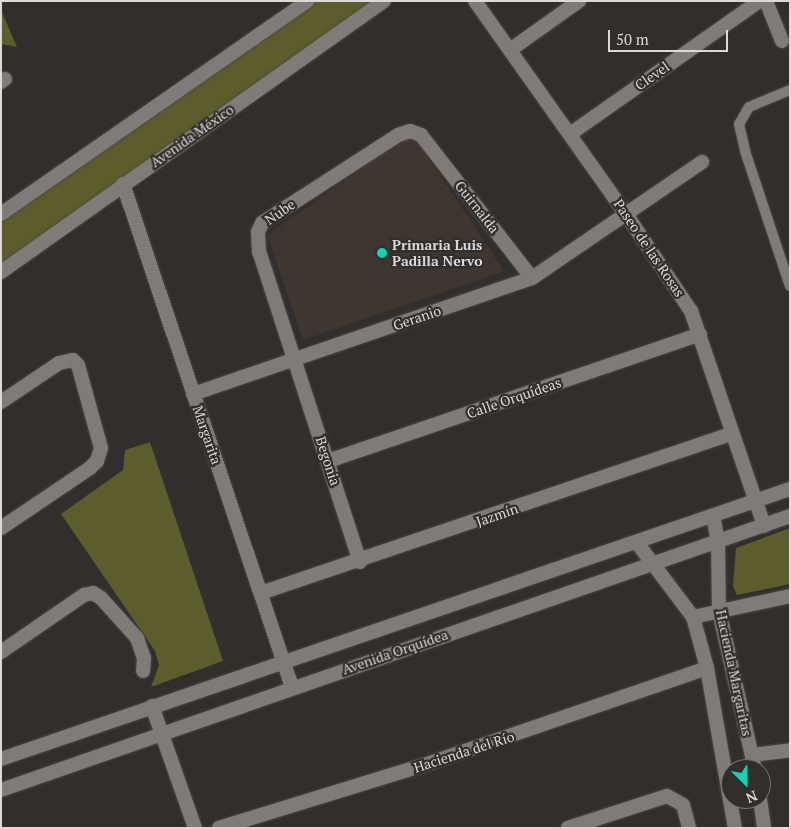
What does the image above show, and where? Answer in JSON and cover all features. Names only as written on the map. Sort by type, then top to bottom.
[{"type":"street","points":[[1,214],[307,1]]},
{"type":"street","name":"Avenida México","points":[[1,272],[384,1]]},
{"type":"street","name":"Paseo de las Rosas","points":[[475,1],[626,214],[691,311],[764,526]]},
{"type":"street","points":[[510,50],[579,1]]},
{"type":"street","name":"Clevel","points":[[570,134],[759,1]]},
{"type":"street","points":[[766,1],[782,41]]},
{"type":"street","name":"Nube","points":[[295,361],[259,252],[258,232],[262,223],[398,135],[410,131],[421,135]]},
{"type":"street","name":"Guirnalda","points":[[421,135],[532,278]]},
{"type":"street","name":"Geranio","points":[[193,394],[295,361],[532,278],[702,162]]},
{"type":"street","name":"Margarita","points":[[123,184],[292,687]]},
{"type":"street","name":"Calle Orquídeas","points":[[328,461],[700,334]]},
{"type":"street","points":[[1,402],[59,363],[73,360],[78,365],[101,448],[97,461],[90,468],[1,528]]},
{"type":"street","name":"Begonia","points":[[295,361],[360,562]]},
{"type":"street","name":"Jazmín","points":[[262,594],[732,434]]},
{"type":"street","name":"Avenida Orquídea","points":[[1,759],[152,706],[638,544],[790,490]]},
{"type":"street","name":"Hacienda Margaritas","points":[[713,516],[718,541],[719,611],[753,759]]},
{"type":"street","name":"Avenida Orquídea","points":[[1,790],[292,687],[790,516]]},
{"type":"street","name":"Hacienda Margaritas","points":[[638,544],[693,617],[707,668],[735,828]]},
{"type":"street","points":[[1,652],[84,595],[93,593],[101,598],[137,638],[144,658],[143,670]]},
{"type":"street","points":[[693,617],[790,596]]},
{"type":"street","name":"Hacienda del Río","points":[[219,828],[470,750],[707,668]]},
{"type":"street","points":[[152,706],[163,732],[196,828]]},
{"type":"street","points":[[752,755],[790,750]]},
{"type":"street","points":[[568,828],[667,796],[683,805],[689,828]]},
{"type":"street","points":[[761,809],[764,828]]},
{"type":"lane","points":[[790,90],[749,107],[740,124],[745,151],[790,286]]},
{"type":"shaded area","name":"Primaria Luis Padilla Nervo","points":[[412,133],[504,271],[303,340],[267,235]]},
{"type":"green space","points":[[315,1],[372,1],[1,264],[1,223]]},
{"type":"green space","points":[[1,10],[17,47],[1,44]]},
{"type":"green space","points":[[150,442],[223,661],[151,687],[159,665],[155,651],[61,514],[123,470],[125,450]]},
{"type":"green space","points":[[790,528],[790,584],[737,595],[733,586],[736,548]]},
{"type":"place","name":"Primaria Luis Padilla Nervo","points":[[382,253]]}]
